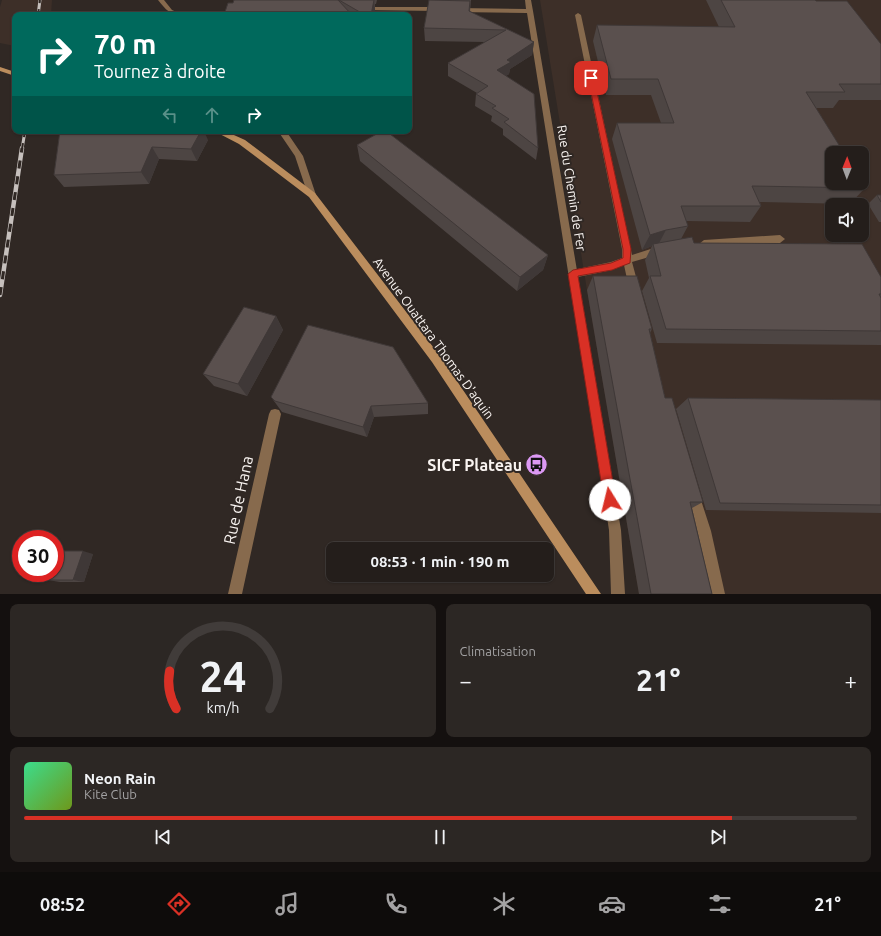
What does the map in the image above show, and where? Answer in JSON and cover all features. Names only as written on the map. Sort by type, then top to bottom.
[{"type":"main road","points":[[0,69],[12,73]]},
{"type":"main road","name":"Avenue Ouattara Thomas D'aquin","points":[[225,134],[242,142],[312,195],[436,359],[594,594]]},
{"type":"street","points":[[161,0],[172,12]]},
{"type":"street","name":"Rue du Chemin de Fer","points":[[528,0],[615,530],[618,594]]},
{"type":"street","points":[[355,8],[530,11]]},
{"type":"street","points":[[578,15],[627,249],[627,260],[637,299]]},
{"type":"street","points":[[284,134],[299,156],[312,195]]},
{"type":"street","points":[[692,245],[780,239]]},
{"type":"street","points":[[573,274],[612,266],[627,260],[672,248]]},
{"type":"street","name":"Rue de Hana","points":[[235,594],[275,414]]},
{"type":"street","points":[[691,486],[704,531],[718,594]]},
{"type":"shaded area","points":[[2,0],[52,0],[51,12],[12,12],[12,45],[0,43],[0,7]]},
{"type":"shaded area","points":[[540,0],[881,0],[881,594],[639,594],[587,290]]},
{"type":"building","points":[[234,0],[338,0],[349,12],[225,12],[228,3],[233,3]]},
{"type":"building","points":[[339,0],[374,0],[372,12],[360,12]]},
{"type":"building","points":[[429,0],[470,1],[469,11],[534,42],[507,60],[511,62],[497,70],[534,94],[538,148],[504,122],[509,119],[492,108],[496,106],[476,94],[488,86],[448,63],[506,30],[424,28]]},
{"type":"building","points":[[721,0],[847,1],[881,44],[881,84],[839,84],[845,92],[806,92],[840,146],[825,146],[825,187],[752,186],[761,206],[681,206],[688,226],[650,235],[617,123],[674,123],[658,79],[611,79],[597,25],[735,27]]},
{"type":"building","points":[[60,134],[199,134],[191,149],[152,147],[141,172],[54,175]]},
{"type":"building","points":[[377,134],[390,134],[548,255],[520,277],[357,145]]},
{"type":"building","points":[[877,195],[881,195],[881,202]]},
{"type":"building","points":[[692,237],[694,243],[862,244],[881,277],[881,294],[879,294],[881,298],[881,331],[666,329],[650,276],[661,276],[653,244]]},
{"type":"building","points":[[593,276],[637,276],[652,329],[649,329],[665,398],[672,398],[703,502],[690,502],[712,594],[651,594]]},
{"type":"building","points":[[244,307],[276,316],[238,384],[203,374]]},
{"type":"building","points":[[308,325],[393,347],[428,403],[371,406],[363,427],[275,401],[271,397]]},
{"type":"building","points":[[688,398],[881,400],[881,505],[720,503]]},
{"type":"building","points":[[64,551],[83,551],[73,580],[64,580]]},
{"type":"railway","points":[[38,12],[40,0]]},
{"type":"railway","points":[[22,149],[24,134]]},
{"type":"railway","points":[[0,295],[22,148]]},
{"type":"place","name":"SICF Plateau","points":[[537,465]]},
{"type":"route","points":[[591,78],[627,249],[627,260],[612,266],[573,274],[610,500]]}]
